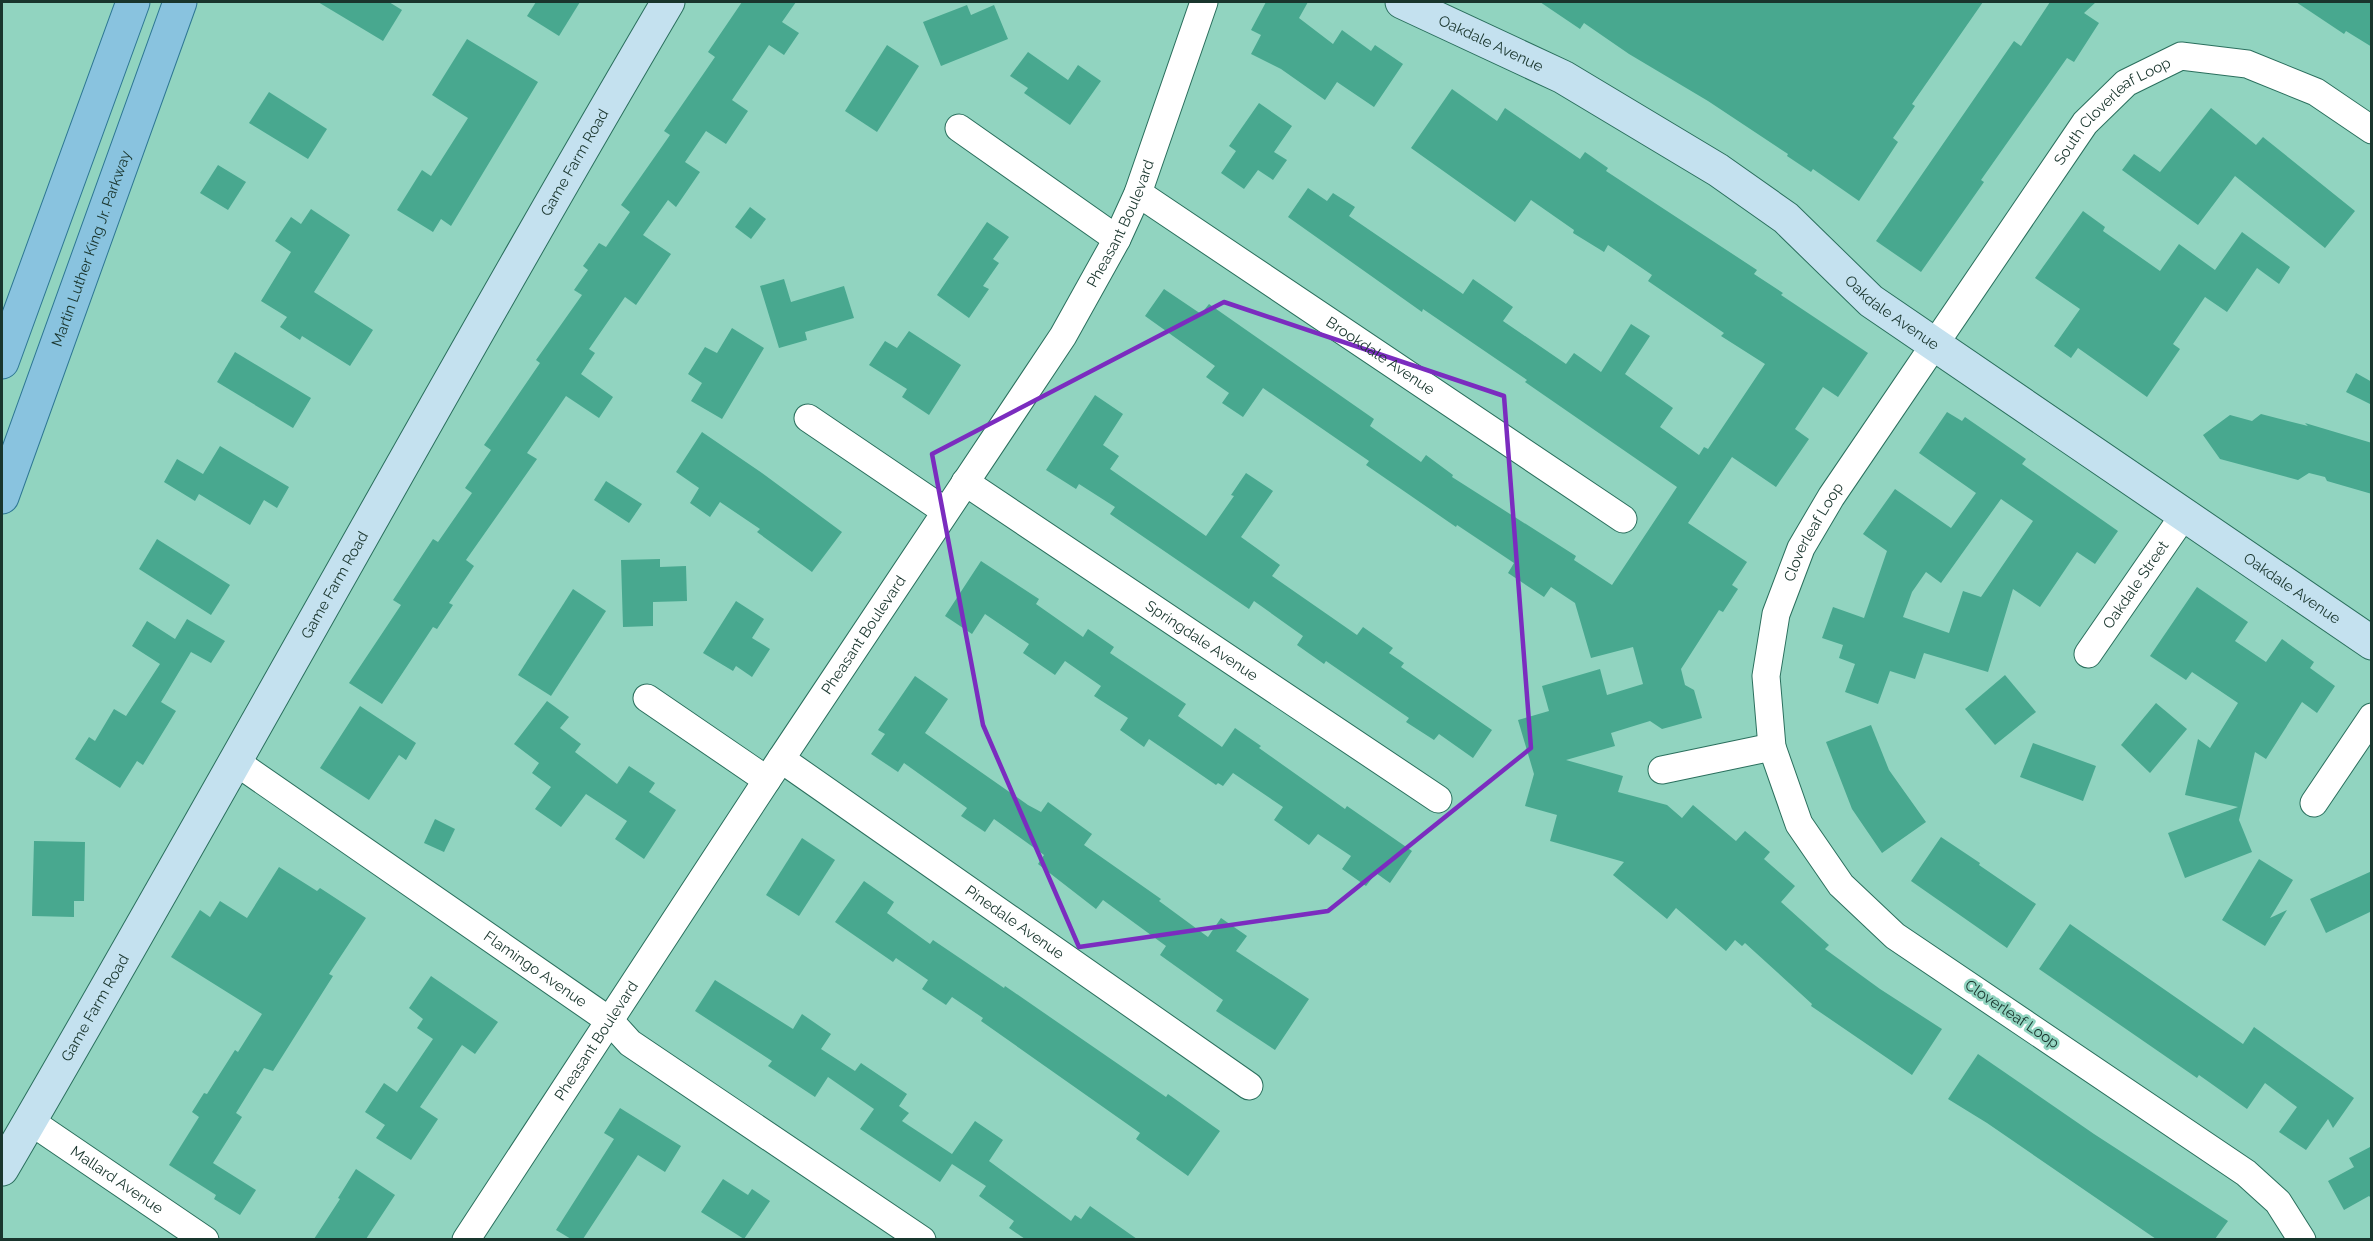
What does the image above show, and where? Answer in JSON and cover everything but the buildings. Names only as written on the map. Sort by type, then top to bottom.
[{"type":"main road","points":[[2,362],[133,2]]},
{"type":"main road","name":"Martin Luther King Jr. Parkway","points":[[2,496],[180,2]]},
{"type":"street","name":"Game Farm Road","points":[[2,1169],[236,762],[558,189],[668,2]]},
{"type":"street","name":"Pheasant Boulevard","points":[[466,1239],[945,511],[1063,336],[1117,239],[1138,193],[1204,2]]},
{"type":"street","name":"Oakdale Avenue","points":[[1402,2],[1563,77],[1718,170],[1786,218],[1871,301],[2372,643]]},
{"type":"street","name":"South Cloverleaf Loop","points":[[1933,345],[2085,123],[2126,83],[2181,56],[2247,64],[2316,92],[2372,130]]},
{"type":"street","points":[[958,128],[1117,239]]},
{"type":"street","name":"Brookdale Avenue","points":[[1138,193],[1623,519]]},
{"type":"street","name":"Cloverleaf Loop","points":[[1933,345],[1831,497],[1801,548],[1776,614],[1766,676],[1772,747],[1799,824],[1840,885],[1895,936],[2246,1173],[2278,1202],[2302,1239]]},
{"type":"street","points":[[808,418],[945,511]]},
{"type":"street","name":"Springdale Avenue","points":[[965,482],[1438,799]]},
{"type":"street","name":"Oakdale Street","points":[[2088,654],[2184,515]]},
{"type":"street","name":"Pinedale Avenue","points":[[647,698],[774,770],[1249,1086]]},
{"type":"street","points":[[2314,803],[2372,717]]},
{"type":"street","points":[[1662,770],[1772,747]]},
{"type":"street","name":"Flamingo Avenue","points":[[236,762],[610,1021],[630,1043],[922,1239]]},
{"type":"street","name":"Mallard Avenue","points":[[30,1121],[205,1239]]},
{"type":"highlighted area","points":[[1224,302],[1504,396],[1531,748],[1328,911],[1079,947],[983,725],[932,454]]}]
